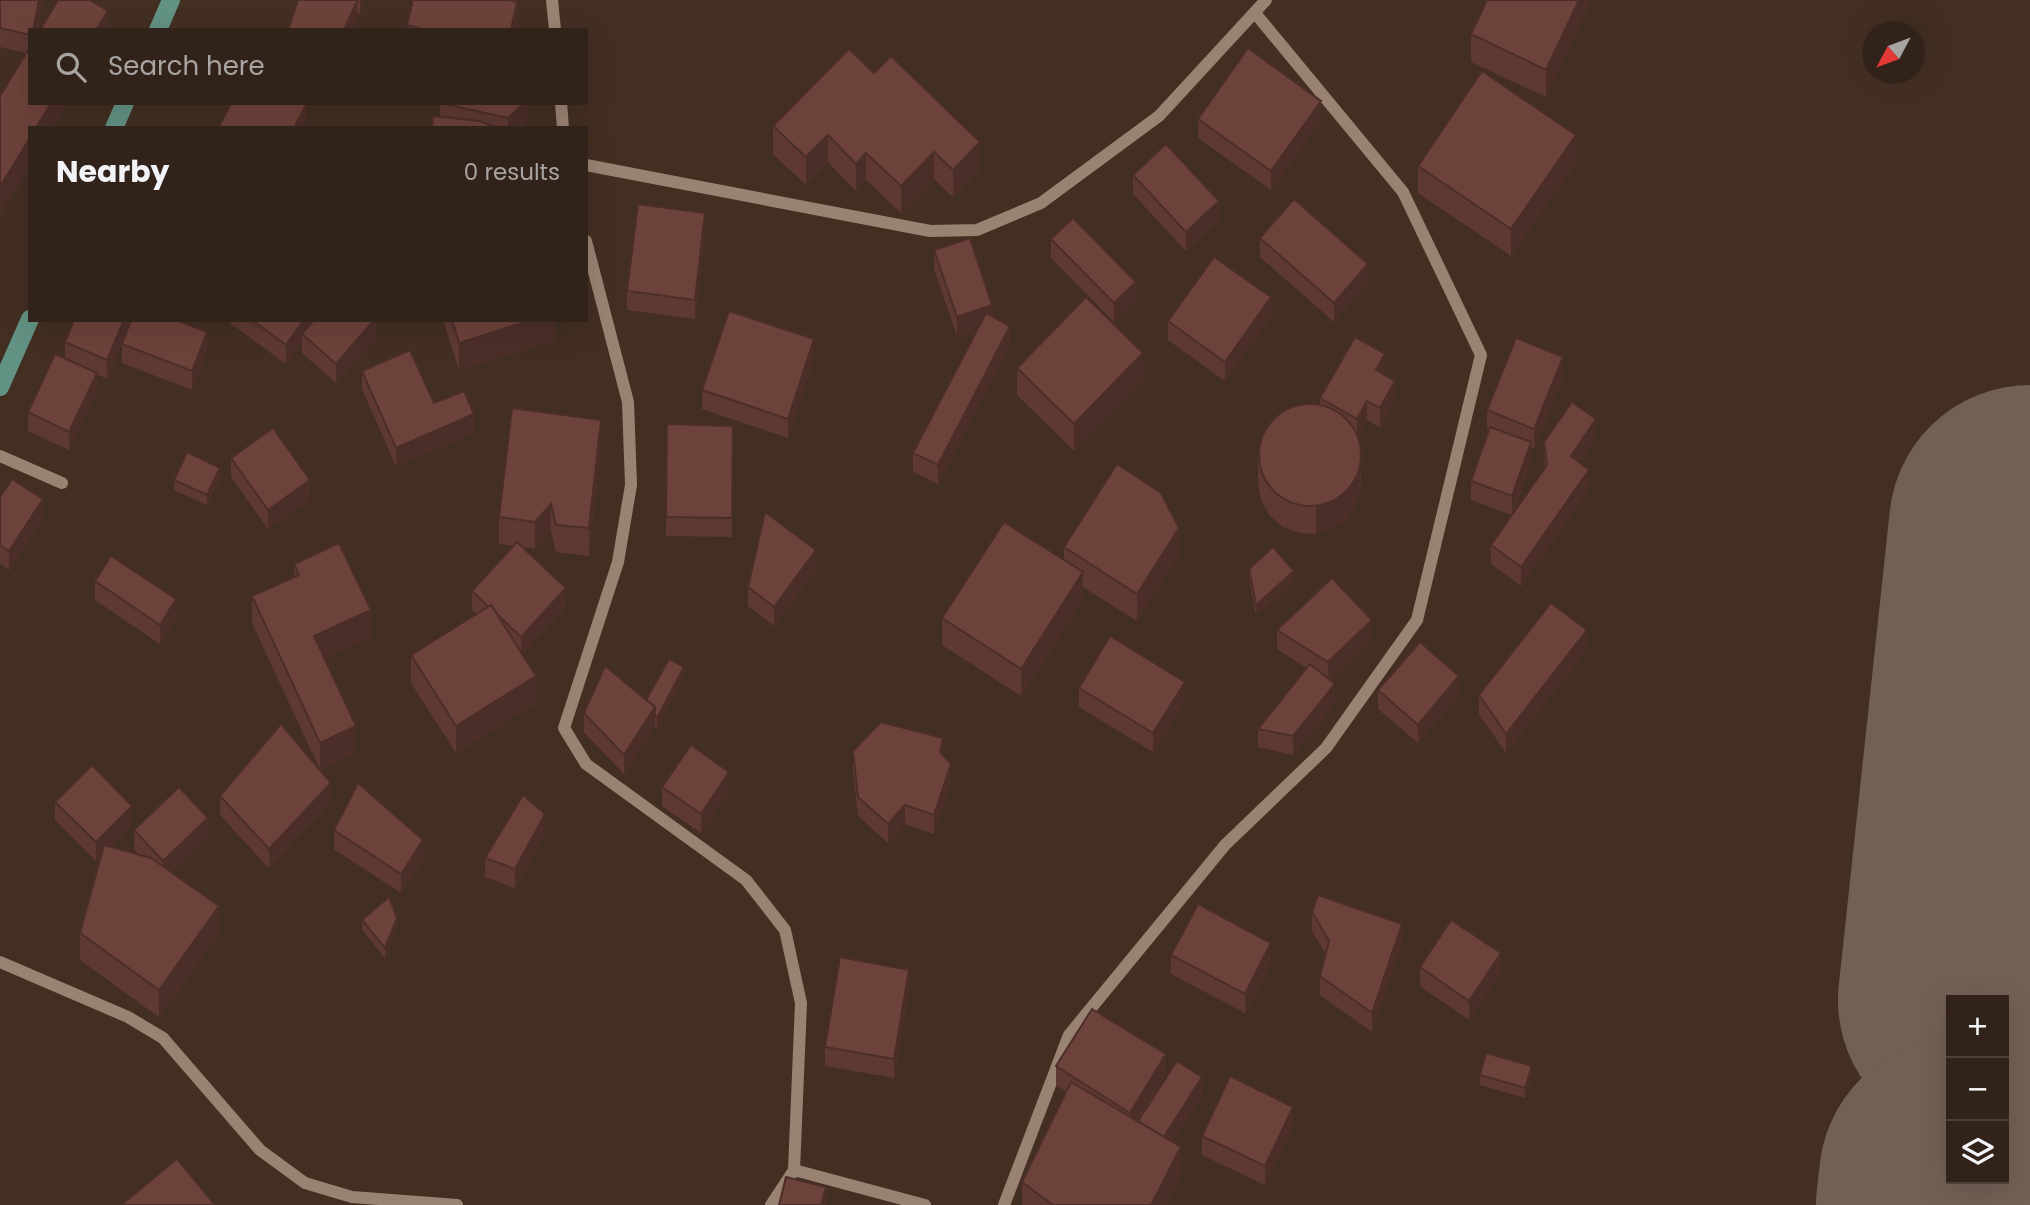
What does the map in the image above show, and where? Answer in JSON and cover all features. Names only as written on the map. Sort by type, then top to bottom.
[{"type":"main road","points":[[159,28],[171,0]]},
{"type":"main road","points":[[115,126],[124,105]]},
{"type":"main road","points":[[0,387],[29,322]]},
{"type":"street","points":[[552,0],[555,28]]},
{"type":"street","points":[[588,165],[930,231],[978,230],[1041,203],[1159,116],[1266,0]]},
{"type":"street","points":[[1004,1205],[1069,1035],[1225,845],[1326,748],[1417,620],[1480,355],[1403,192],[1255,13]]},
{"type":"street","points":[[561,105],[563,126]]},
{"type":"street","points":[[588,249],[628,402],[631,485],[618,562],[565,728],[586,764],[746,880],[785,930],[801,1003],[794,1171],[771,1205]]},
{"type":"street","points":[[0,456],[62,483]]},
{"type":"street","points":[[0,962],[128,1017],[163,1038],[260,1150],[305,1182],[352,1197],[457,1205]]},
{"type":"street","points":[[794,1171],[925,1205]]},
{"type":"building","points":[[0,0],[39,0],[33,28],[28,28],[28,35],[0,28]]},
{"type":"building","points":[[58,0],[90,0],[108,11],[97,28],[41,28]]},
{"type":"building","points":[[298,0],[357,1],[345,28],[289,28]]},
{"type":"building","points":[[413,0],[517,2],[511,28],[418,28],[407,25]]},
{"type":"building","points":[[1487,0],[1579,0],[1546,70],[1471,34]]},
{"type":"building","points":[[1248,48],[1321,101],[1271,171],[1198,119]]},
{"type":"building","points":[[849,49],[874,73],[891,56],[980,142],[953,170],[934,152],[901,186],[866,153],[856,164],[828,135],[806,157],[773,126]]},
{"type":"building","points":[[28,50],[28,105],[50,105],[37,126],[28,126],[28,141],[0,187],[0,96]]},
{"type":"building","points":[[1482,71],[1576,135],[1511,229],[1418,166]]},
{"type":"building","points":[[230,105],[306,105],[295,126],[220,126]]},
{"type":"building","points":[[449,105],[522,105],[508,118]]},
{"type":"building","points":[[433,116],[480,121],[492,126],[432,126]]},
{"type":"building","points":[[1166,144],[1219,201],[1186,232],[1133,175]]},
{"type":"building","points":[[1294,199],[1368,264],[1334,303],[1260,238]]},
{"type":"building","points":[[638,204],[705,213],[695,300],[627,291]]},
{"type":"building","points":[[1073,218],[1136,282],[1114,303],[1051,239]]},
{"type":"building","points":[[970,238],[992,305],[957,317],[934,250]]},
{"type":"building","points":[[1214,257],[1271,297],[1225,362],[1168,321]]},
{"type":"building","points":[[1086,297],[1143,353],[1074,424],[1017,368]]},
{"type":"building","points":[[729,311],[814,339],[788,419],[702,390]]},
{"type":"building","points":[[986,313],[1010,326],[938,465],[913,453]]},
{"type":"building","points":[[73,322],[123,322],[107,360],[65,342]]},
{"type":"building","points":[[130,322],[181,322],[207,332],[192,371],[122,344]]},
{"type":"building","points":[[255,322],[303,322],[286,345]]},
{"type":"building","points":[[312,322],[372,322],[336,364],[302,334]]},
{"type":"building","points":[[453,322],[525,322],[459,343]]},
{"type":"building","points":[[1355,337],[1385,354],[1376,370],[1395,381],[1380,408],[1367,401],[1357,419],[1320,398]]},
{"type":"building","points":[[1516,338],[1563,357],[1534,429],[1487,410]]},
{"type":"building","points":[[410,350],[434,403],[464,391],[474,414],[396,448],[362,371]]},
{"type":"building","points":[[55,354],[97,373],[69,432],[28,412]]},
{"type":"building","points":[[1572,402],[1596,419],[1571,456],[1589,470],[1521,567],[1491,545],[1547,465],[1544,442]]},
{"type":"building","points":[[1310,404],[1330,408],[1346,419],[1357,435],[1361,455],[1357,475],[1346,491],[1330,502],[1310,506],[1290,502],[1274,491],[1263,475],[1259,455],[1263,435],[1274,419],[1290,408]]},
{"type":"building","points":[[512,408],[601,420],[589,528],[556,525],[551,504],[535,522],[499,517]]},
{"type":"building","points":[[667,424],[733,426],[732,518],[666,517]]},
{"type":"building","points":[[1490,427],[1531,442],[1512,496],[1471,481]]},
{"type":"building","points":[[273,428],[310,480],[268,510],[231,458]]},
{"type":"building","points":[[187,452],[220,468],[207,495],[174,480]]},
{"type":"building","points":[[1117,464],[1161,493],[1179,528],[1137,594],[1064,547]]},
{"type":"building","points":[[12,479],[43,499],[9,551],[0,545],[0,497]]},
{"type":"building","points":[[765,512],[816,550],[774,607],[748,587]]},
{"type":"building","points":[[1004,522],[1083,572],[1021,669],[942,618]]},
{"type":"building","points":[[517,542],[566,588],[521,637],[491,605],[489,607],[472,591]]},
{"type":"building","points":[[339,543],[371,610],[314,636],[356,726],[320,743],[252,596],[299,575],[294,564]]},
{"type":"building","points":[[1273,547],[1294,571],[1256,605],[1249,569]]},
{"type":"building","points":[[111,556],[176,599],[160,625],[95,581]]},
{"type":"building","points":[[1332,578],[1372,620],[1328,662],[1277,630]]},
{"type":"building","points":[[1551,603],[1587,630],[1506,734],[1479,695]]},
{"type":"building","points":[[491,605],[536,676],[456,726],[411,655]]},
{"type":"building","points":[[1110,636],[1185,682],[1153,733],[1079,688]]},
{"type":"building","points":[[1420,642],[1459,676],[1418,725],[1378,690]]},
{"type":"building","points":[[669,659],[684,667],[657,718],[655,707],[646,700]]},
{"type":"building","points":[[1310,664],[1335,684],[1293,736],[1258,729]]},
{"type":"building","points":[[605,666],[655,707],[624,755],[584,713]]},
{"type":"building","points":[[881,722],[943,738],[940,752],[951,764],[934,815],[905,805],[888,824],[858,797],[853,751]]},
{"type":"building","points":[[281,724],[331,783],[269,849],[220,796]]},
{"type":"building","points":[[691,745],[729,772],[701,814],[662,787]]},
{"type":"building","points":[[92,765],[132,806],[96,842],[55,802]]},
{"type":"building","points":[[358,783],[423,840],[401,874],[334,830]]},
{"type":"building","points":[[179,787],[208,818],[163,861],[134,830]]},
{"type":"building","points":[[523,795],[545,814],[515,869],[485,858]]},
{"type":"building","points":[[104,845],[151,858],[219,906],[159,990],[80,933]]},
{"type":"building","points":[[1318,895],[1402,924],[1372,1013],[1320,976],[1329,941],[1312,912]]},
{"type":"building","points":[[389,897],[397,918],[385,948],[362,920]]},
{"type":"building","points":[[1198,904],[1271,943],[1245,994],[1171,955]]},
{"type":"building","points":[[1451,920],[1501,953],[1469,1001],[1420,967]]},
{"type":"building","points":[[840,957],[909,970],[894,1059],[825,1047]]},
{"type":"building","points":[[1092,1009],[1166,1054],[1130,1113],[1056,1066]]},
{"type":"building","points":[[1486,1053],[1532,1066],[1525,1088],[1480,1075]]},
{"type":"building","points":[[1177,1061],[1202,1077],[1164,1137],[1138,1121]]},
{"type":"building","points":[[1230,1076],[1293,1107],[1265,1166],[1202,1136]]},
{"type":"building","points":[[1071,1082],[1181,1147],[1151,1205],[1053,1205],[1022,1182]]},
{"type":"building","points":[[177,1159],[215,1205],[121,1205]]},
{"type":"building","points":[[786,1177],[826,1187],[821,1205],[779,1205]]},
{"type":"runway","points":[[1980,995],[2030,526]]},
{"type":"runway","points":[[1957,1205],[1959,1184]]}]
